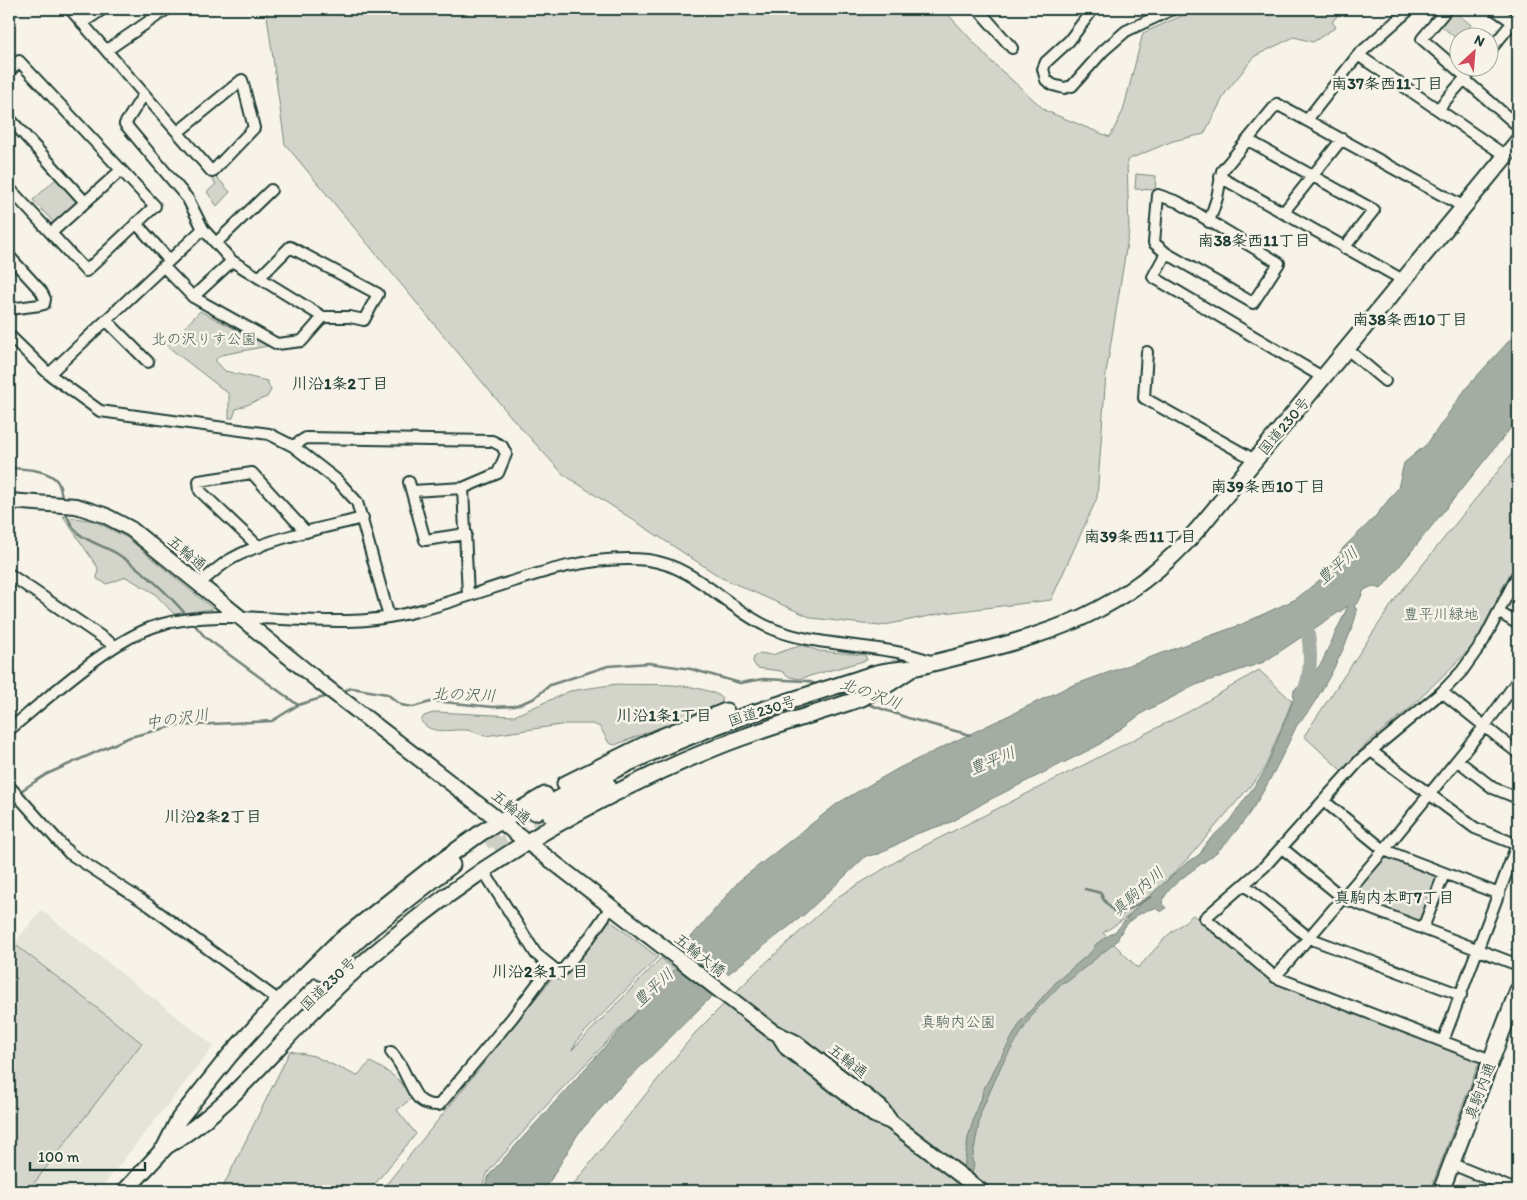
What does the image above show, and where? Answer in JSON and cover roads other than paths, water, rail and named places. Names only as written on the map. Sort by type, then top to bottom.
[{"type":"highway","name":"国道230号","points":[[872,687],[842,682],[650,753],[540,816],[648,766],[726,734],[872,687],[887,685],[914,668],[1057,629],[1113,602],[1147,580],[1170,560],[1255,460],[1518,142]]},
{"type":"highway","points":[[165,1147],[178,1119],[230,1055],[279,1001],[336,944],[429,870],[502,821],[563,785],[628,751],[731,710],[789,691],[842,682]]},
{"type":"highway","points":[[165,1147],[192,1132],[231,1096],[366,960],[410,922],[483,870],[590,806],[652,775],[724,744],[862,698],[872,687]]},
{"type":"highway","name":"国道230号","points":[[125,1191],[176,1135],[180,1124],[194,1108],[318,976],[418,890],[490,847]]},
{"type":"highway","name":"真駒内通","points":[[1441,1191],[1518,990]]},
{"type":"main road","name":"五輪通","points":[[9,501],[67,504],[91,511],[131,529],[241,619],[622,916]]},
{"type":"main road","name":"五輪大橋","points":[[622,916],[759,1020]]},
{"type":"main road","name":"五輪通","points":[[759,1020],[778,1034],[788,1048],[874,1115],[891,1122],[981,1191]]},
{"type":"street","points":[[70,9],[212,172],[254,128],[242,80],[178,132]]},
{"type":"street","points":[[82,23],[103,9]]},
{"type":"street","points":[[107,50],[167,9]]},
{"type":"street","points":[[1093,9],[1069,41],[1046,62],[1044,69],[1046,80],[1053,85],[1064,88],[1072,86],[1103,51],[1126,31],[1173,9]]},
{"type":"street","points":[[1307,120],[1358,55],[1410,9]]},
{"type":"street","points":[[1447,9],[1422,39],[1450,64]]},
{"type":"street","points":[[1494,9],[1516,24],[1500,40]]},
{"type":"street","points":[[980,10],[1012,48]]},
{"type":"street","points":[[1358,55],[1506,156]]},
{"type":"street","points":[[9,72],[19,61],[120,171],[155,206],[86,271],[52,232],[9,188]]},
{"type":"street","points":[[1438,109],[1465,78],[1518,126]]},
{"type":"street","points":[[144,94],[125,124],[188,198],[203,229],[232,261],[259,278],[323,317],[350,317],[364,320],[378,294],[290,247],[259,278]]},
{"type":"street","points":[[1209,222],[1222,171],[1277,104],[1464,207]]},
{"type":"street","points":[[9,118],[86,202]]},
{"type":"street","points":[[1282,213],[1342,139]]},
{"type":"street","points":[[1248,140],[1374,210],[1344,248]]},
{"type":"street","points":[[52,232],[120,171]]},
{"type":"street","points":[[1220,177],[1403,280]]},
{"type":"street","points":[[216,243],[271,190]]},
{"type":"street","points":[[1158,195],[1178,202],[1209,222],[1278,263],[1253,303],[1166,253],[1154,243],[1158,195]]},
{"type":"street","points":[[136,223],[193,297],[277,344],[302,341],[323,317]]},
{"type":"street","points":[[49,374],[203,229]]},
{"type":"street","points":[[1166,253],[1153,277],[1324,378]]},
{"type":"street","points":[[9,256],[46,299],[44,304],[9,309]]},
{"type":"street","points":[[193,297],[232,261]]},
{"type":"street","points":[[107,321],[148,362]]},
{"type":"street","points":[[9,335],[49,374],[71,392],[100,411],[269,434],[293,446],[348,490],[357,502],[389,617]]},
{"type":"street","points":[[1347,349],[1385,382]]},
{"type":"street","points":[[1146,352],[1144,398],[1255,460]]},
{"type":"street","points":[[293,446],[306,438],[492,441],[502,446],[506,454],[498,473],[463,488],[410,487],[425,540],[466,534]]},
{"type":"street","points":[[259,547],[200,491],[198,481],[252,473],[306,532]]},
{"type":"street","points":[[463,488],[468,596]]},
{"type":"street","points":[[199,584],[232,558],[259,547],[306,532],[363,518]]},
{"type":"street","points":[[9,730],[115,646],[157,625],[217,618],[357,621],[389,617],[572,566],[632,560],[652,561],[683,571],[755,620],[782,632],[806,638],[907,653],[934,663]]},
{"type":"street","points":[[9,574],[115,646]]},
{"type":"street","points":[[1492,1060],[1275,977],[1205,918],[1244,885],[1282,848],[1371,750],[1442,692],[1473,656],[1500,613],[1518,574]]},
{"type":"street","points":[[1500,613],[1518,624]]},
{"type":"street","points":[[1275,977],[1384,850],[1484,727],[1518,680]]},
{"type":"street","points":[[1442,692],[1518,753]]},
{"type":"street","points":[[1371,750],[1475,828],[1518,844],[1443,1041]]},
{"type":"street","points":[[1457,760],[1493,788],[1518,798]]},
{"type":"street","points":[[9,786],[70,853],[150,906],[279,1001]]},
{"type":"street","points":[[1324,801],[1384,850],[1499,894]]},
{"type":"street","points":[[1282,848],[1344,898],[1518,965]]},
{"type":"street","points":[[483,870],[536,954],[561,972],[590,937],[611,907]]},
{"type":"street","points":[[1422,928],[1444,874]]},
{"type":"street","points":[[1244,885],[1309,938],[1460,995]]},
{"type":"street","points":[[391,1052],[399,1063],[418,1100],[425,1104],[439,1105],[512,1018],[551,966]]},
{"type":"street","points":[[1452,1164],[1518,1191]]},
{"type":"water","points":[[1518,331],[1518,419],[1381,589],[1373,586],[1364,590],[1359,601],[1354,606],[1357,610],[1354,622],[1333,671],[1314,703],[1297,725],[1264,790],[1244,821],[1220,849],[1171,888],[1162,903],[1166,908],[1161,912],[1155,908],[1142,912],[1127,924],[1117,941],[1067,982],[1063,982],[1034,1012],[1002,1064],[981,1112],[972,1161],[974,1164],[969,1191],[961,1191],[968,1138],[979,1101],[981,1101],[983,1090],[1021,1021],[1057,981],[1092,951],[1096,944],[1117,930],[1132,912],[1184,865],[1200,854],[1207,842],[1230,820],[1265,771],[1293,701],[1294,690],[1309,680],[1322,662],[1348,606],[1264,662],[1196,685],[1144,712],[1097,746],[987,801],[951,822],[916,834],[879,854],[866,856],[805,914],[728,974],[687,942],[739,881],[838,803],[899,768],[1068,687],[1240,625],[1296,599],[1322,578],[1343,548],[1374,518],[1398,488],[1404,463],[1427,444],[1467,387]]},
{"type":"water","points":[[678,966],[714,994],[614,1093],[578,1134],[544,1191],[482,1191],[490,1174]]},
{"type":"waterway","name":"北の沢川","points":[[9,468],[35,470],[48,474],[57,481],[63,500]]},
{"type":"waterway","name":"北の沢川","points":[[65,510],[70,523],[78,533],[86,539],[116,553],[136,567],[172,599],[188,617]]},
{"type":"waterway","name":"真駒内川","points":[[1301,699],[1310,668],[1310,647],[1304,615]]},
{"type":"waterway","name":"北の沢川","points":[[193,623],[205,637],[298,705]]},
{"type":"waterway","name":"北の沢川","points":[[340,692],[352,688],[387,694],[401,705],[413,707],[434,701],[493,707],[514,706],[533,699],[550,685],[608,666],[649,663],[691,669],[740,683],[763,679],[807,681],[818,685]]},
{"type":"waterway","name":"北の沢川","points":[[837,692],[849,696]]},
{"type":"waterway","name":"中の沢川","points":[[19,792],[47,774],[130,737],[174,726],[272,721],[298,705],[328,696]]},
{"type":"waterway","name":"北の沢川","points":[[865,703],[908,718],[970,735]]},
{"type":"waterway","points":[[1085,889],[1101,893],[1103,899],[1118,916],[1150,897]]},
{"type":"waterway","name":"豊平川","points":[[688,978],[723,948]]},
{"type":"tunnel","points":[[485,843],[526,813],[532,812]]},
{"type":"tunnel","points":[[495,850],[527,825],[545,819]]},
{"type":"district","name":"南37条西11丁目","points":[[1387,83]]},
{"type":"district","name":"南38条西11丁目","points":[[1254,240]]},
{"type":"district","name":"南38条西10丁目","points":[[1410,319]]},
{"type":"district","name":"川沿1条2丁目","points":[[340,383]]},
{"type":"district","name":"南39条西10丁目","points":[[1268,486]]},
{"type":"district","name":"南39条西11丁目","points":[[1140,536]]},
{"type":"district","name":"川沿1条1丁目","points":[[664,715]]},
{"type":"district","name":"川沿2条2丁目","points":[[213,816]]},
{"type":"district","name":"真駒内本町7丁目","points":[[1394,897]]},
{"type":"district","name":"川沿2条1丁目","points":[[540,971]]},
{"type":"park label","name":"北の沢りす公園","points":[[204,339]]},
{"type":"park label","name":"豊平川緑地","points":[[1441,614]]},
{"type":"park label","name":"真駒内公園","points":[[958,1022]]}]
